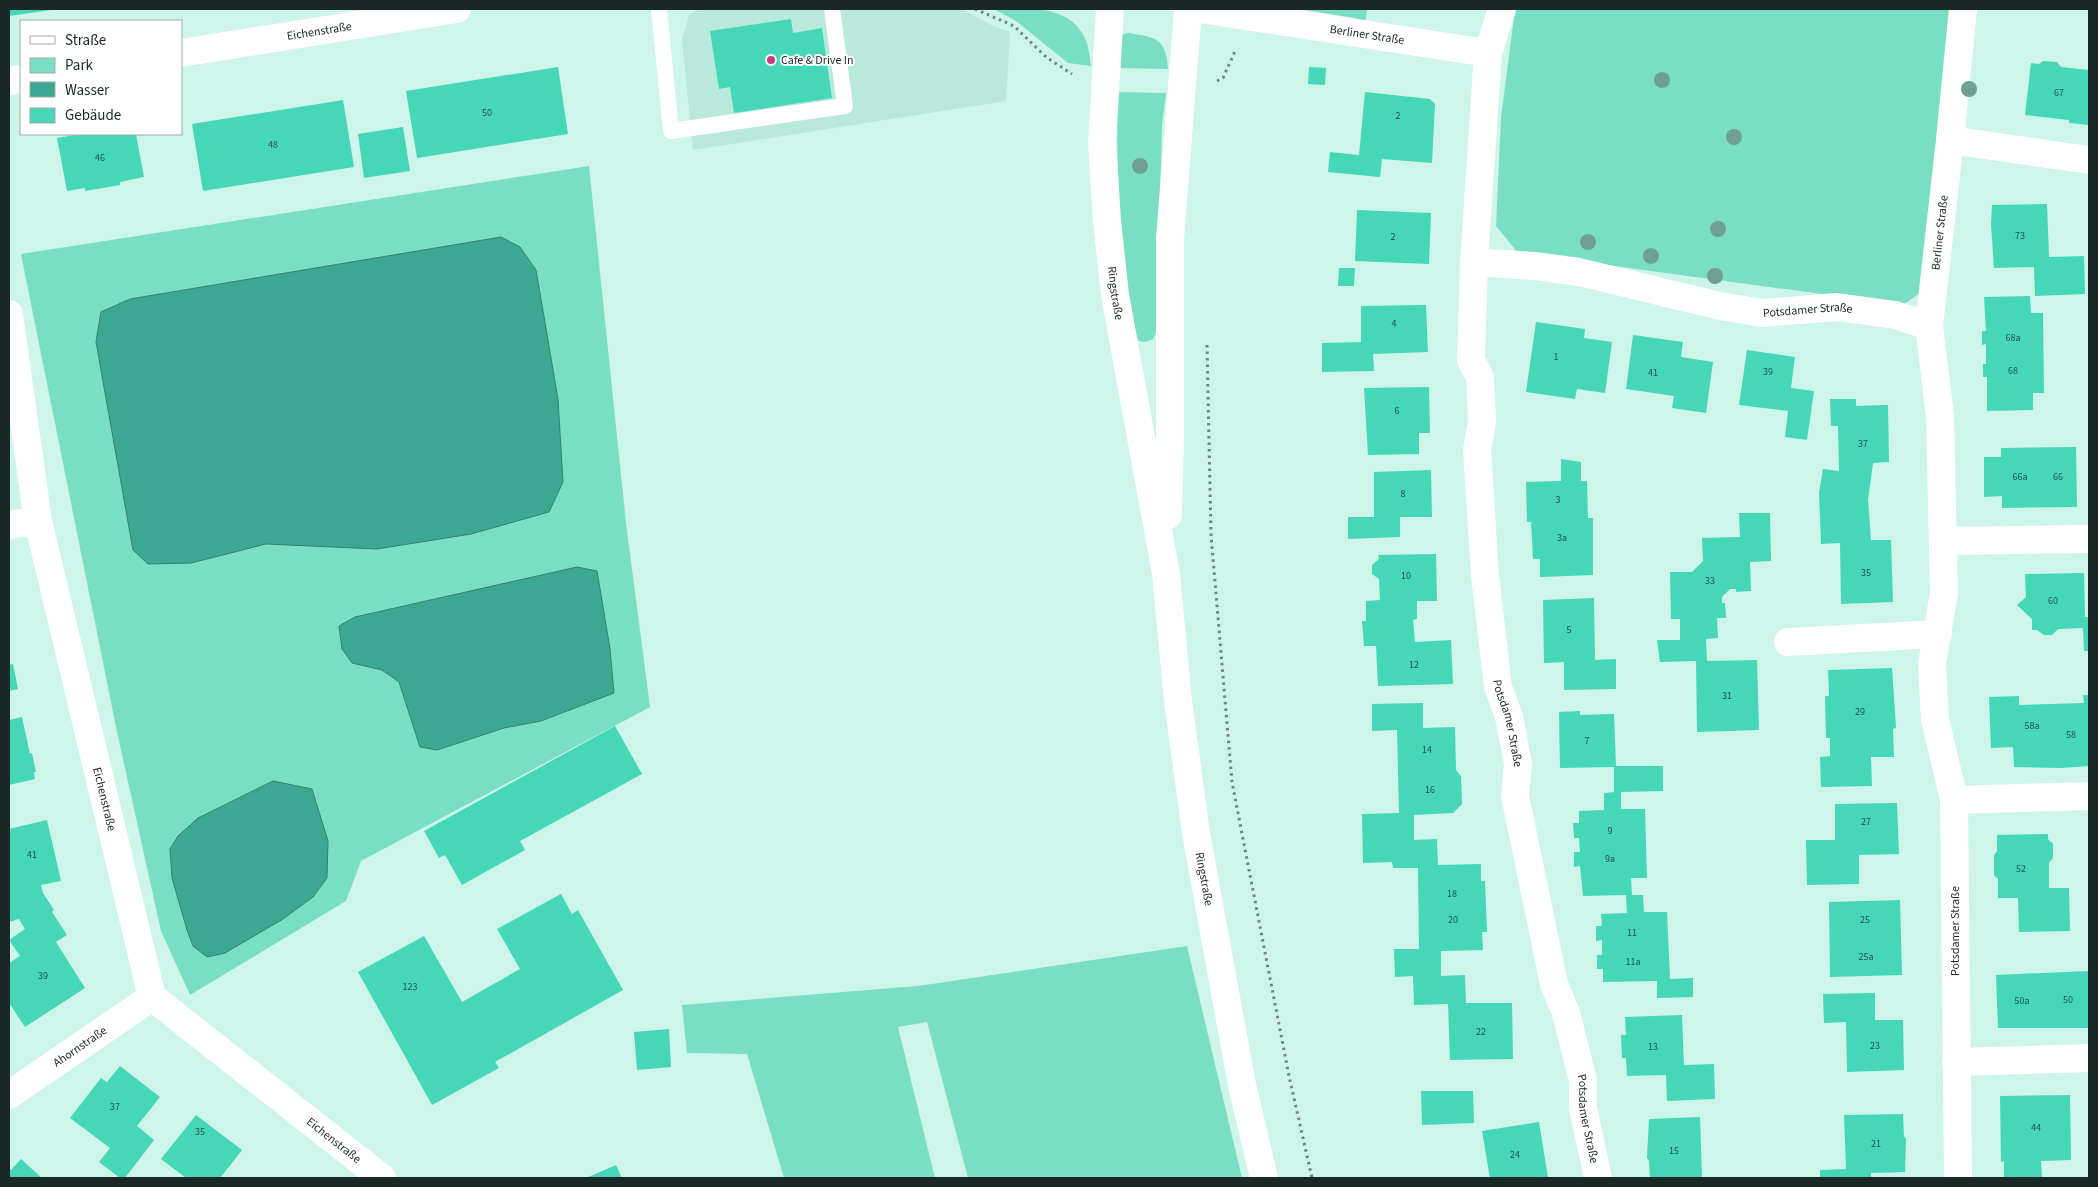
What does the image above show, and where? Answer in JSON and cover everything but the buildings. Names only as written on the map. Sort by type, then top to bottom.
[{"type":"street","name":"Eichenstraße","points":[[182,53],[418,12],[457,9]]},
{"type":"street","name":"Ringstraße","points":[[1110,9],[1102,144],[1107,221],[1115,296],[1166,574],[1178,701],[1196,833],[1242,1085],[1264,1178]]},
{"type":"street","name":"Ringstraße","points":[[1166,574],[1170,436],[1170,239],[1188,9]]},
{"type":"street","name":"Berliner Straße","points":[[1200,9],[1488,53]]},
{"type":"street","points":[[1488,53],[1502,9]]},
{"type":"street","name":"Berliner Straße","points":[[1929,326],[1963,9]]},
{"type":"street","name":"Potsdamer Straße","points":[[1488,53],[1474,262],[1471,360],[1480,377],[1482,422],[1477,450],[1484,575],[1498,687],[1509,717],[1518,764],[1515,796],[1554,984],[1566,1013],[1583,1080],[1583,1108],[1598,1178]]},
{"type":"street","points":[[1950,140],[2089,160]]},
{"type":"street","name":"Potsdamer Straße","points":[[1474,262],[1534,266],[1579,272],[1720,306],[1762,313],[1837,308],[1894,315],[1929,326],[1940,416],[1944,593],[1932,664],[1935,719],[1954,800],[1958,1178]]},
{"type":"street","name":"Eichenstraße","points":[[9,314],[38,521],[152,997],[382,1178]]},
{"type":"street","points":[[9,525],[38,521]]},
{"type":"street","points":[[1943,541],[2089,539]]},
{"type":"street","points":[[1788,642],[1938,634]]},
{"type":"street","points":[[1954,800],[2089,796]]},
{"type":"street","name":"Ahornstraße","points":[[9,1094],[152,997]]},
{"type":"street","points":[[1956,1062],[2089,1058]]},
{"type":"lane","points":[[659,9],[671,131],[845,106],[832,9]]},
{"type":"path","points":[[975,9],[1014,26],[1046,57],[1070,74],[1076,75]]},
{"type":"path","points":[[1213,83],[1223,78],[1251,17]]},
{"type":"path","points":[[1206,340],[1211,535],[1232,782],[1289,1076],[1312,1178]]},
{"type":"shaded area","points":[[700,9],[962,9],[991,25],[1010,32],[1006,101],[693,150],[682,40],[689,15]]},
{"type":"green space","points":[[994,9],[1044,10],[1067,18],[1076,25],[1084,36],[1091,66],[1068,63],[1016,21]]},
{"type":"green space","points":[[1300,9],[1367,9],[1365,26],[1353,25],[1354,18]]},
{"type":"green space","points":[[1515,9],[1954,9],[1921,292],[1903,305],[1518,253],[1496,226],[1501,118]]},
{"type":"green space","points":[[1128,33],[1146,36],[1158,41],[1165,51],[1168,69],[1117,68],[1122,35]]},
{"type":"green space","points":[[1117,92],[1166,93],[1162,126],[1156,332],[1153,339],[1145,342],[1139,341],[1135,335],[1125,275],[1118,183]]},
{"type":"green space","points":[[589,166],[626,523],[650,707],[361,861],[346,901],[190,995],[161,931],[117,732],[21,254]]},
{"type":"green space","points":[[1187,946],[1242,1178],[968,1178],[927,1022],[898,1027],[935,1178],[784,1178],[747,1054],[687,1053],[682,1005],[918,986]]},
{"type":"water","points":[[501,237],[520,247],[536,270],[558,399],[563,482],[549,512],[471,534],[377,549],[266,544],[191,563],[148,564],[133,550],[96,342],[101,312],[130,299]]},
{"type":"water","points":[[577,567],[597,571],[610,649],[614,693],[541,721],[504,728],[437,750],[420,747],[399,682],[382,670],[352,663],[342,649],[339,626],[355,617]]},
{"type":"water","points":[[273,781],[312,789],[328,841],[327,878],[313,897],[283,919],[225,953],[207,957],[193,946],[187,930],[172,878],[170,849],[178,836],[198,818]]},
{"type":"place","name":"Cafe & Drive In","points":[[771,60]]}]
